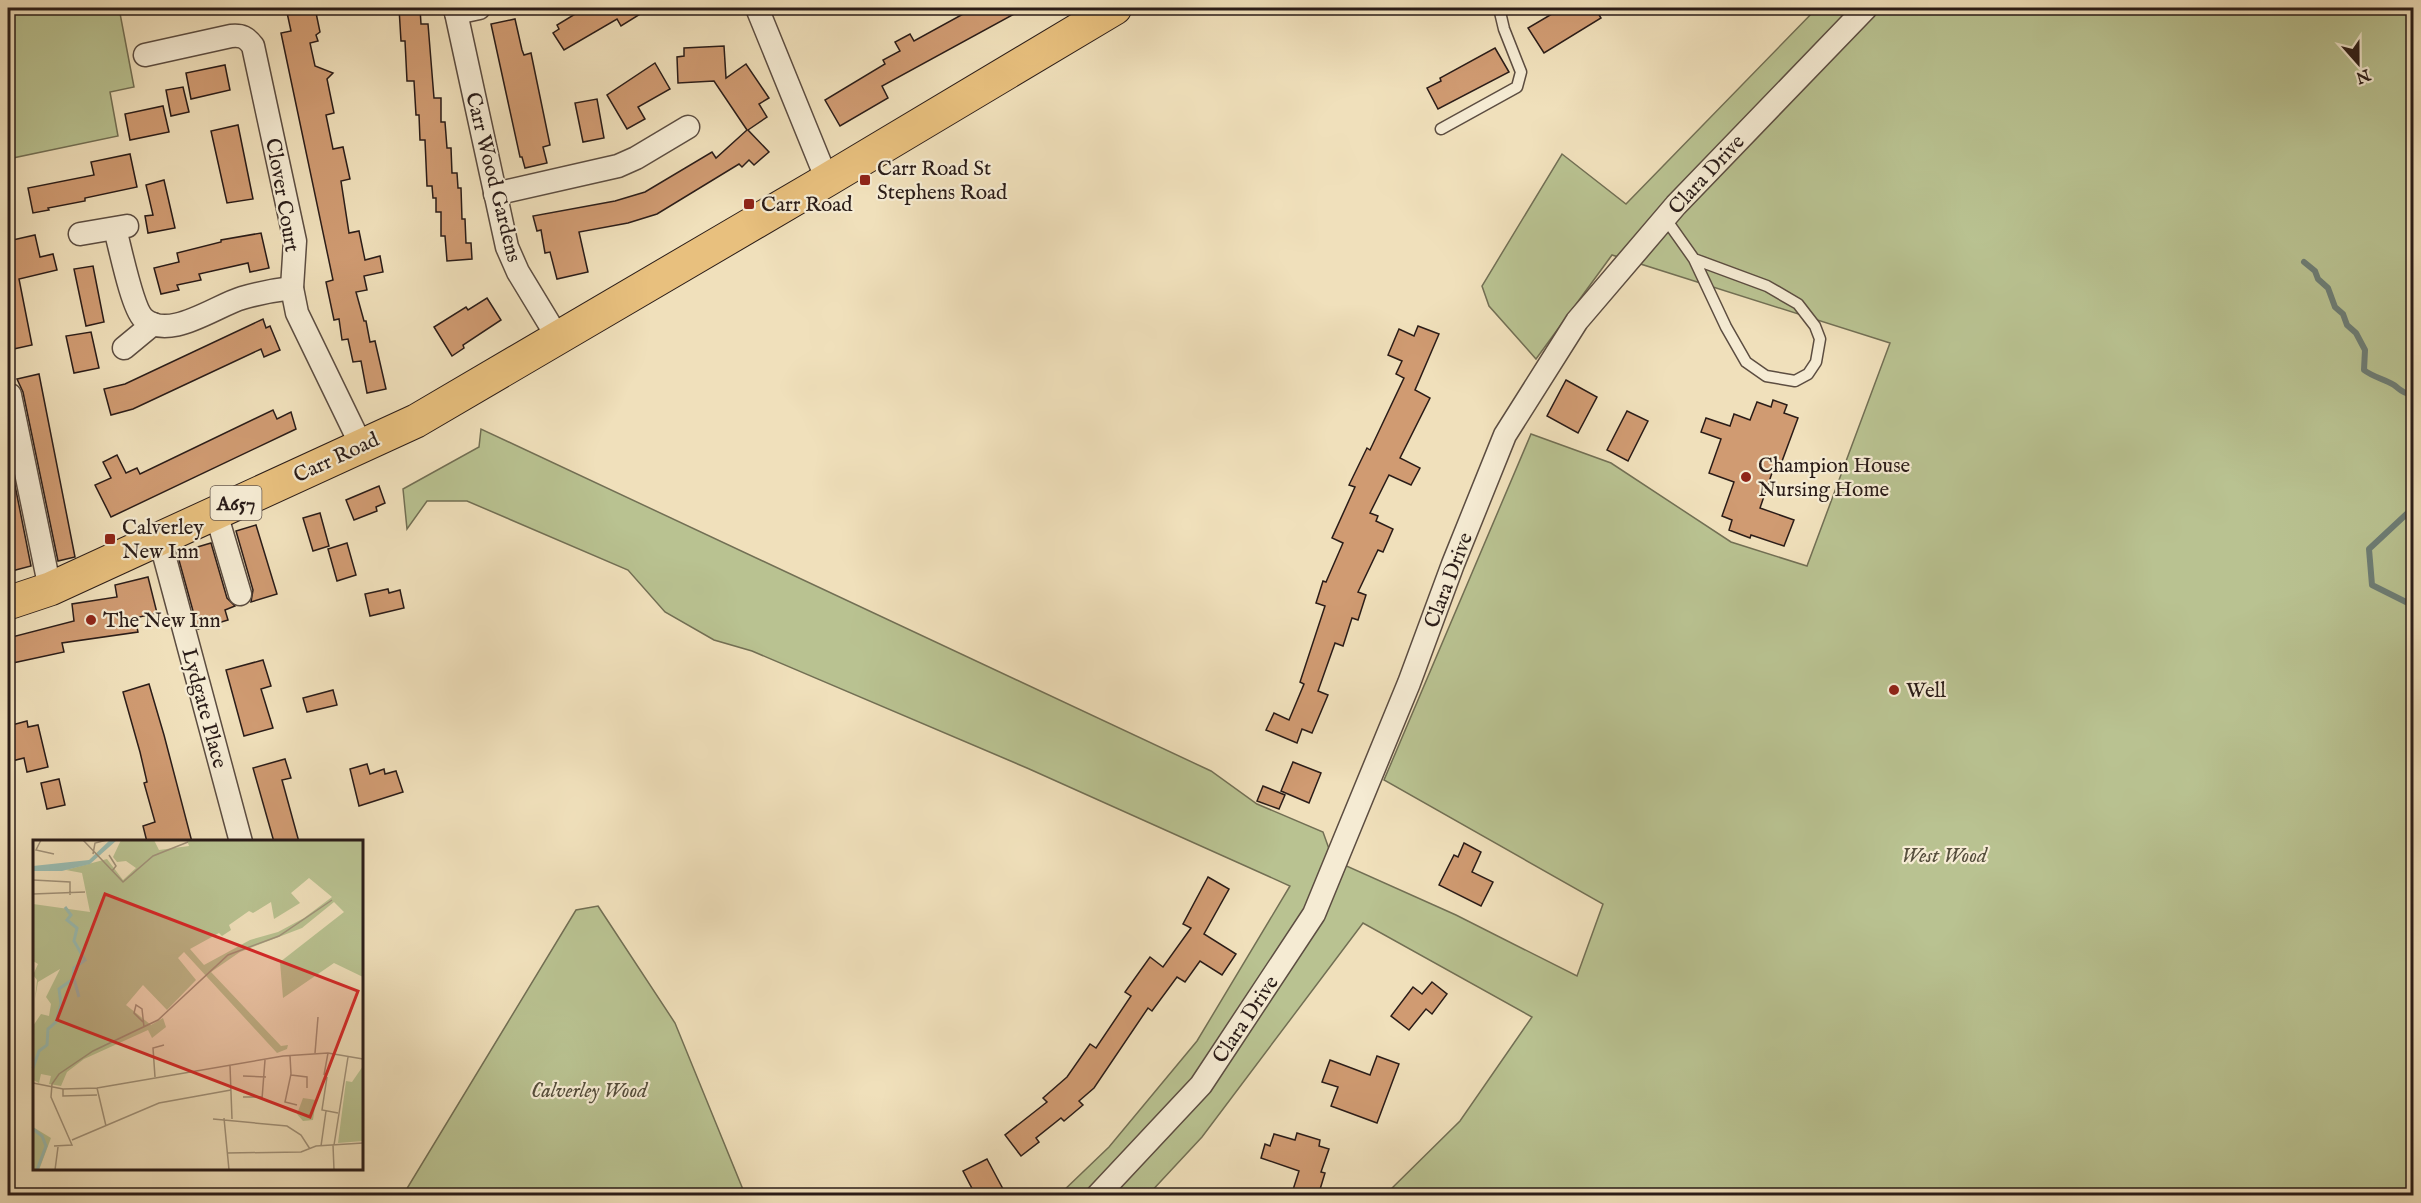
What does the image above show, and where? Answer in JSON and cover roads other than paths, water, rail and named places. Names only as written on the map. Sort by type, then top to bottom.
[{"type":"main road","name":"Carr Road","points":[[8,603],[50,589],[160,540],[416,421],[1115,8]]},
{"type":"street","points":[[455,10],[479,8]]},
{"type":"street","points":[[757,8],[826,180]]},
{"type":"street","name":"Clara Drive","points":[[1097,1196],[1201,1085],[1314,914],[1348,836],[1505,435],[1577,321],[1665,218],[1830,43],[1866,8]]},
{"type":"street","name":"Carr Wood Gardens","points":[[455,10],[507,247],[518,272],[558,338]]},
{"type":"street","name":"Clover Court","points":[[145,55],[240,35],[248,39],[253,46],[295,241],[292,288],[297,313],[361,445]]},
{"type":"street","points":[[495,194],[618,166],[688,127]]},
{"type":"street","points":[[80,234],[121,227],[135,304],[142,317],[153,324],[168,327],[241,298],[292,288]]},
{"type":"street","points":[[124,348],[153,324]]},
{"type":"street","points":[[10,395],[50,589]]},
{"type":"street","points":[[216,513],[240,594]]},
{"type":"street","name":"Lydgate Place","points":[[160,540],[240,840]]},
{"type":"lane","points":[[1441,129],[1517,87],[1521,72],[1504,29],[1499,8]]},
{"type":"lane","points":[[1665,218],[1694,259],[1726,327],[1746,362],[1766,376],[1795,381],[1808,374],[1816,362],[1820,339],[1815,326],[1798,304],[1767,286],[1694,259]]},
{"type":"waterway","points":[[2304,262],[2315,271],[2318,279],[2328,288],[2335,307],[2343,314],[2347,325],[2356,333],[2365,350],[2364,370],[2410,394]]},
{"type":"waterway","points":[[2414,390],[2410,394],[2414,456]]},
{"type":"waterway","points":[[2414,507],[2369,549],[2372,585],[2414,606]]},
{"type":"place","name":"Carr Road St Stephens Road","points":[[865,180]]},
{"type":"place","name":"Carr Road","points":[[749,204]]},
{"type":"place","name":"Champion House Nursing Home","points":[[1746,477]]},
{"type":"place","name":"Calverley New Inn","points":[[110,539]]},
{"type":"place","name":"The New Inn","points":[[91,620]]},
{"type":"place","name":"Well","points":[[1894,690]]},
{"type":"park label","name":"West Wood","points":[[1944,855]]},
{"type":"park label","name":"Calverley Wood","points":[[589,1090]]}]
